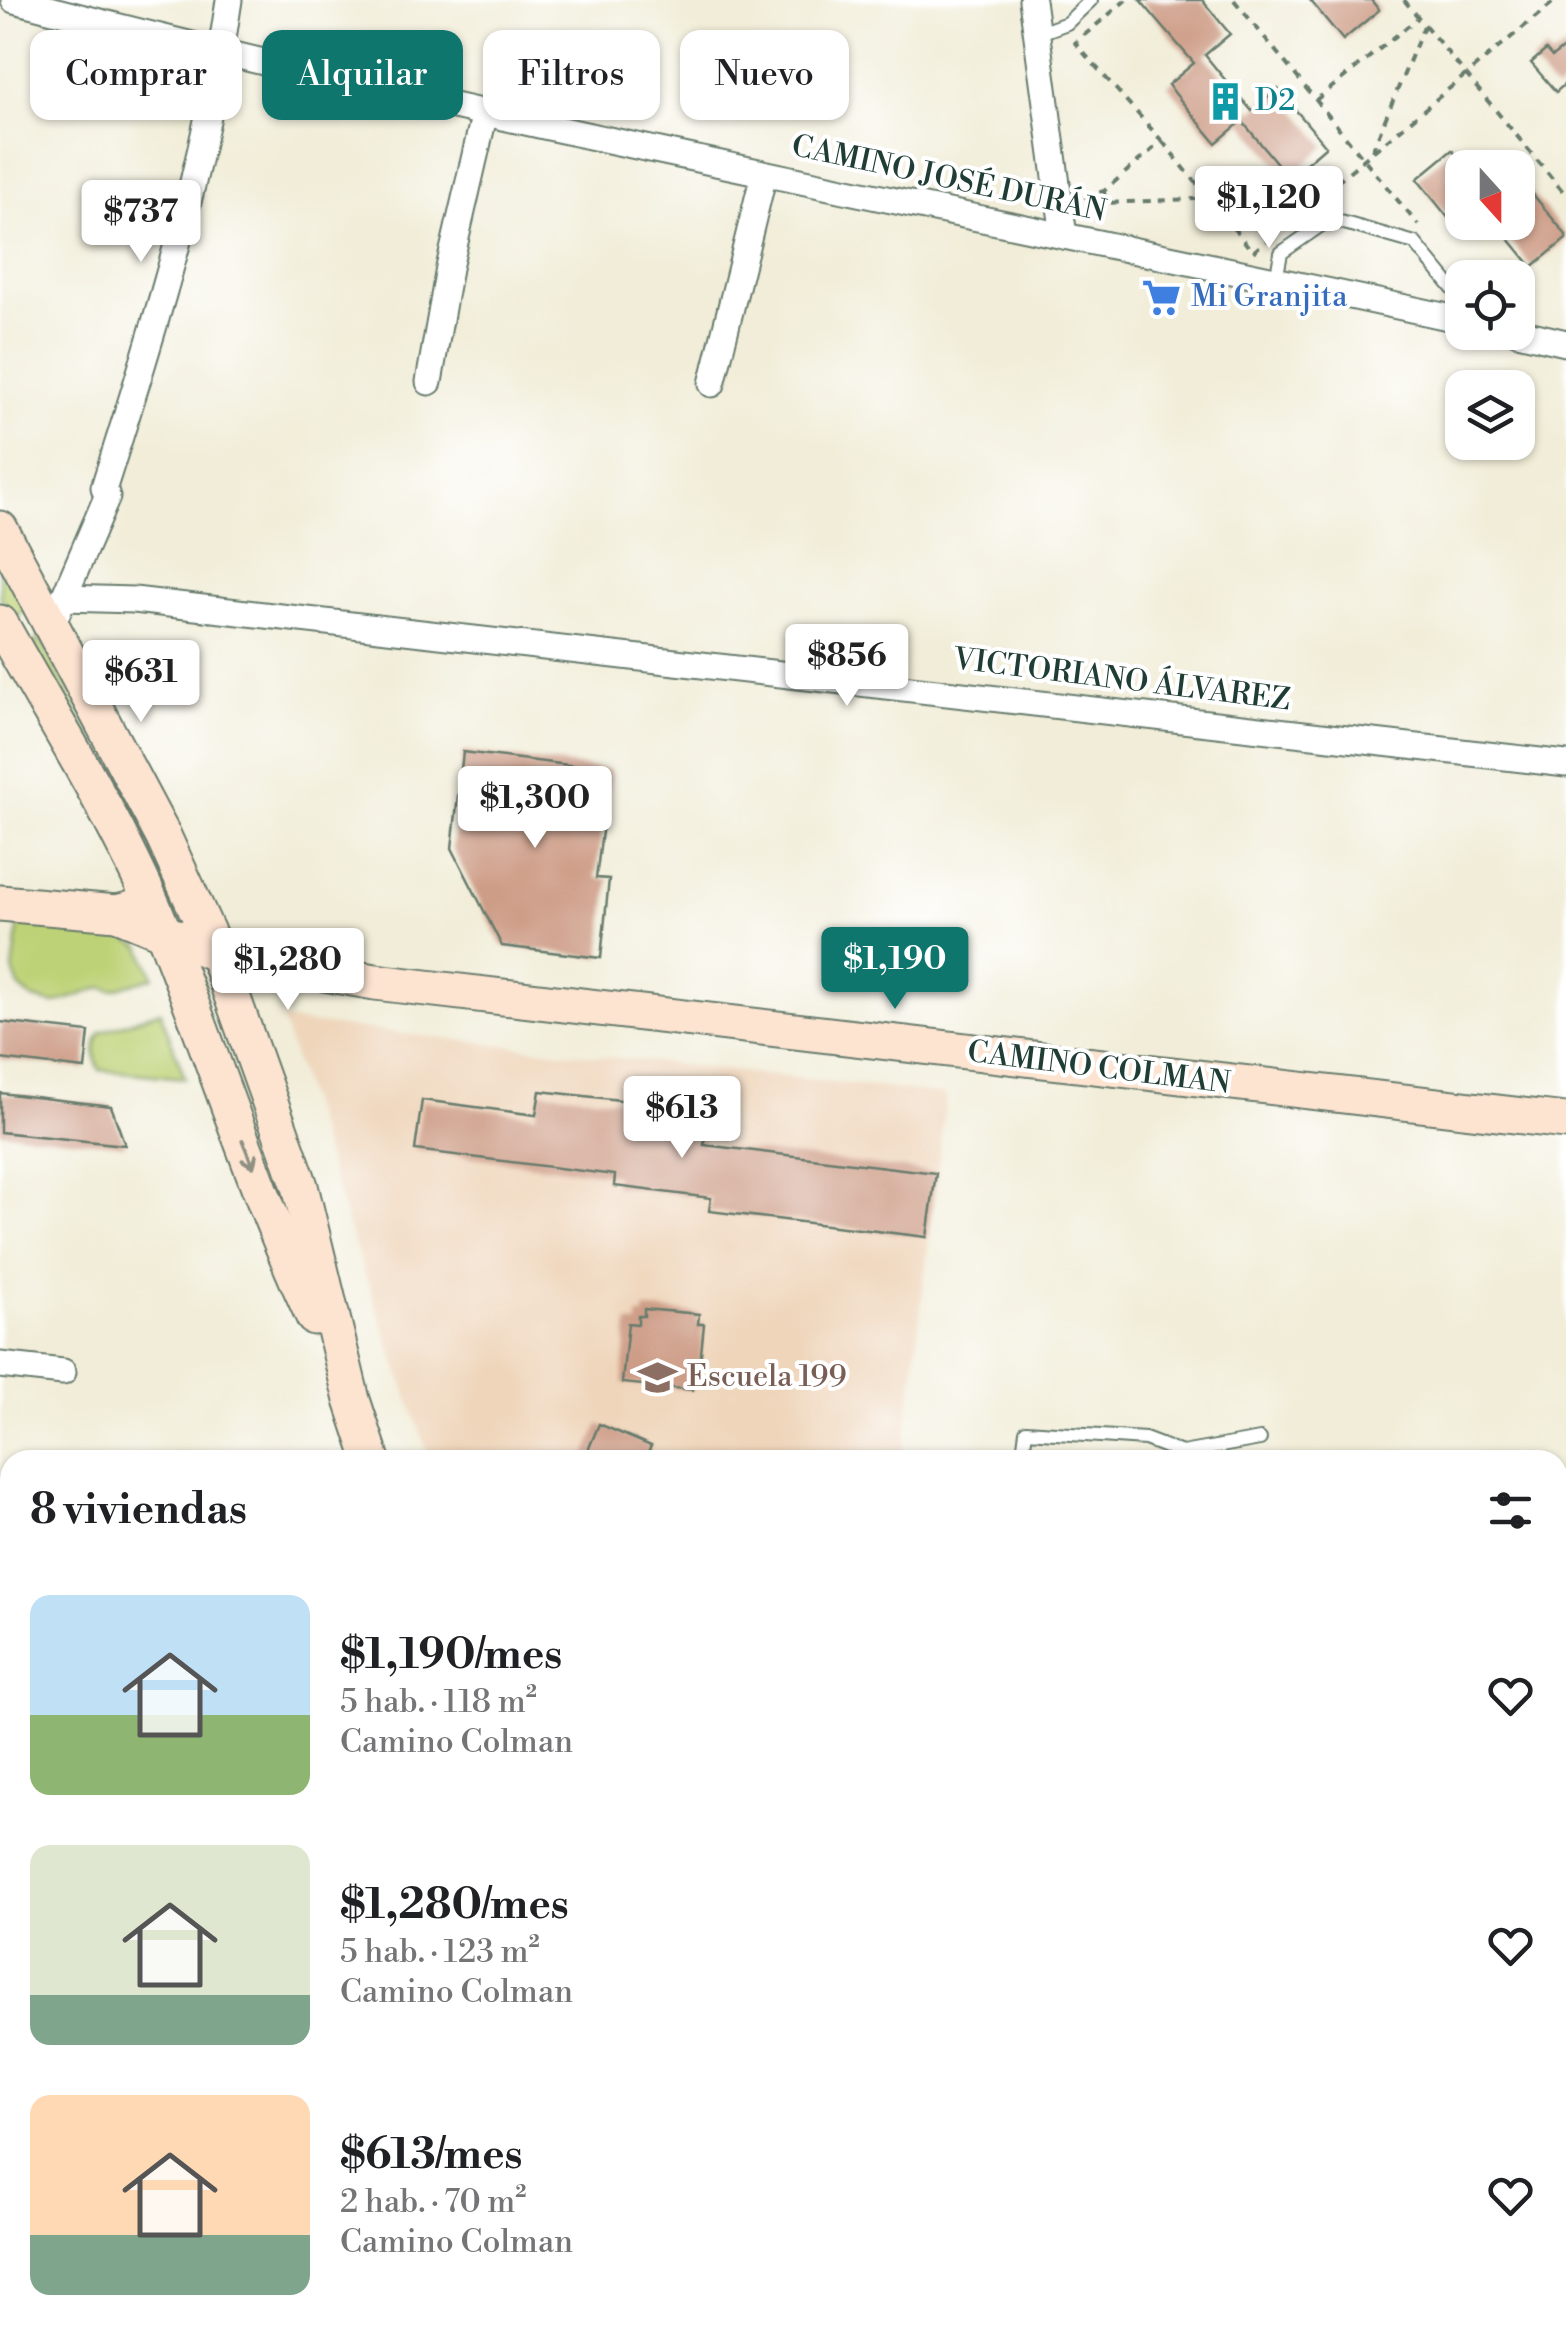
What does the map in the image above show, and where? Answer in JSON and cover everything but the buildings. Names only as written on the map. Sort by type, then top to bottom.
[{"type":"main road","points":[[0,529],[53,610],[142,900]]},
{"type":"main road","points":[[0,623],[126,851],[142,900],[241,1021],[300,1186],[352,1400],[369,1450]]},
{"type":"main road","points":[[50,712],[82,740],[100,764],[142,900],[198,964],[250,1102],[282,1135]]},
{"type":"main road","points":[[126,851],[118,884],[106,897],[142,900]]},
{"type":"main road","points":[[0,903],[142,900]]},
{"type":"main road","points":[[198,964],[304,1296],[352,1400]]},
{"type":"main road","name":"CAMINO COLMAN","points":[[198,964],[290,968],[652,1016],[1566,1121]]},
{"type":"main road","points":[[241,1021],[249,1006],[290,968]]},
{"type":"street","name":"CAMINO JOSÉ DURÁN","points":[[14,0],[129,30]]},
{"type":"street","points":[[225,30],[229,0]]},
{"type":"street","points":[[1032,0],[1064,236]]},
{"type":"street","name":"CAMINO JOSÉ DURÁN","points":[[242,59],[483,112]]},
{"type":"street","points":[[18,655],[53,610],[79,566],[107,497],[104,487],[132,402],[206,120]]},
{"type":"street","points":[[429,382],[483,120]]},
{"type":"street","name":"CAMINO JOSÉ DURÁN","points":[[521,120],[1445,316]]},
{"type":"street","points":[[712,384],[764,174]]},
{"type":"street","points":[[1535,336],[1566,343]]},
{"type":"street","points":[[53,610],[95,491],[104,487]]},
{"type":"street","name":"VICTORIANO ÁLVAREZ","points":[[79,566],[92,584],[134,600]]},
{"type":"street","name":"VICTORIANO ÁLVAREZ","points":[[53,610],[134,600],[1566,764]]},
{"type":"street","points":[[0,1364],[63,1372]]},
{"type":"lane","points":[[1037,34],[1067,23],[1091,0]]},
{"type":"lane","points":[[1276,280],[1281,253],[1330,220],[1415,243],[1445,279]]},
{"type":"lane","points":[[1023,1450],[1026,1431],[1145,1439],[1169,1450]]},
{"type":"lane","points":[[1208,1450],[1260,1438]]},
{"type":"path","points":[[1126,0],[1074,43],[1162,141],[1253,252],[1556,0]]},
{"type":"path","points":[[1234,0],[1425,234]]},
{"type":"path","points":[[1404,0],[1566,196]]},
{"type":"path","points":[[1315,101],[1418,18]]},
{"type":"path","points":[[1372,153],[1424,26]]},
{"type":"path","points":[[1082,198],[1104,191],[1162,141]]},
{"type":"path","points":[[1104,191],[1106,203],[1325,193]]},
{"type":"shaded area","points":[[282,1020],[946,1095],[904,1450],[426,1450],[348,1226]]},
{"type":"green space","points":[[0,555],[25,608],[16,619],[0,596]]},
{"type":"green space","points":[[39,636],[97,747],[70,715],[33,647]]},
{"type":"green space","points":[[19,922],[117,934],[141,947],[154,977],[112,990],[103,987],[54,1004],[33,999],[19,987],[13,971]]},
{"type":"green space","points":[[160,1011],[185,1078],[100,1070],[95,1051],[101,1032]]},
{"type":"place","name":"D2","points":[[1225,101]]},
{"type":"place","name":"Mi Granjita","points":[[1161,297]]},
{"type":"place","name":"Escuela 199","points":[[657,1377]]}]
